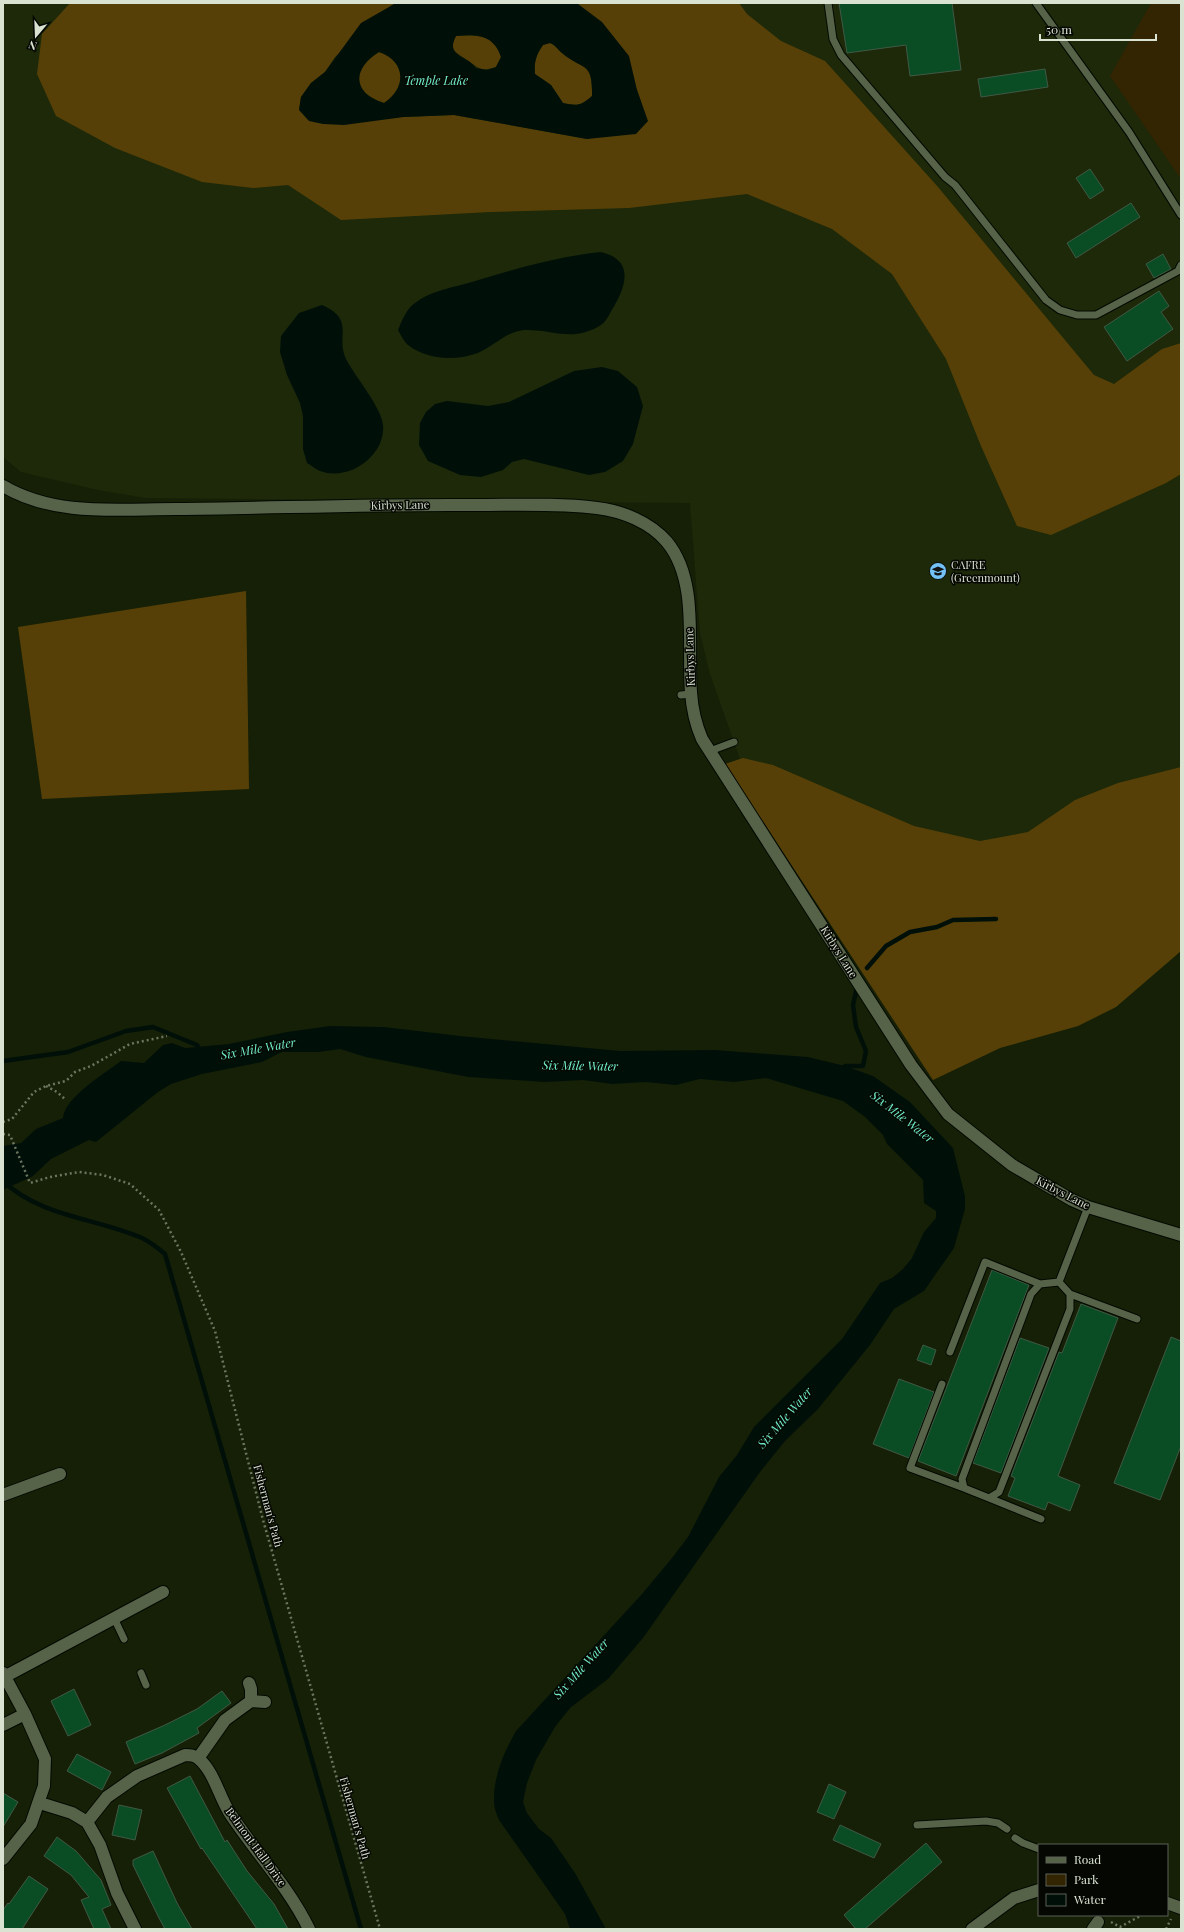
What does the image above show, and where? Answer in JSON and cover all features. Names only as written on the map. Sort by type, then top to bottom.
[{"type":"street","name":"Kirbys Lane","points":[[3,486],[45,504],[73,509],[216,509],[445,504],[542,505],[597,508],[626,515],[650,527],[666,541],[682,568],[688,597],[686,695],[702,739],[911,1065],[929,1090],[948,1114],[1012,1166],[1072,1200],[1088,1207],[1181,1235]]},
{"type":"street","points":[[3,1495],[60,1474]]},
{"type":"street","points":[[3,1859],[31,1824],[40,1803],[44,1786],[45,1759],[25,1714],[5,1675],[163,1592]]},
{"type":"street","points":[[249,1682],[251,1700]]},
{"type":"street","points":[[87,1822],[107,1797],[137,1776],[185,1756],[192,1755],[198,1757],[225,1720],[251,1700],[265,1702]]},
{"type":"street","points":[[3,1725],[25,1714]]},
{"type":"street","name":"Belmont Hall Drive","points":[[198,1757],[206,1767],[229,1811],[286,1889],[309,1929]]},
{"type":"street","points":[[40,1803],[72,1813],[87,1822],[100,1845],[117,1893],[135,1929]]},
{"type":"street","points":[[972,1929],[1014,1898],[1038,1890]]},
{"type":"street","points":[[1168,1903],[1181,1908]]},
{"type":"lane","points":[[828,3],[833,39],[841,55],[945,177],[955,185],[1046,300],[1060,310],[1077,315],[1096,315],[1178,271],[1181,265]]},
{"type":"lane","points":[[1036,3],[1129,132],[1181,215]]},
{"type":"lane","points":[[710,751],[734,742]]},
{"type":"lane","points":[[1059,1282],[1088,1207]]},
{"type":"lane","points":[[950,1352],[985,1262],[1040,1284],[1059,1282]]},
{"type":"lane","points":[[1059,1282],[1070,1294],[1137,1319]]},
{"type":"lane","points":[[964,1488],[962,1479],[1031,1294],[1040,1284]]},
{"type":"lane","points":[[989,1498],[999,1492],[1070,1309],[1070,1294]]},
{"type":"lane","points":[[942,1384],[910,1468],[1041,1519]]},
{"type":"lane","points":[[114,1618],[124,1639]]},
{"type":"lane","points":[[141,1673],[146,1685]]},
{"type":"lane","points":[[917,1825],[986,1821],[998,1823],[1007,1829]]},
{"type":"lane","points":[[1015,1838],[1038,1849]]},
{"type":"path","points":[[3,1122],[12,1119],[34,1092],[46,1086],[66,1081],[75,1072],[91,1066],[130,1044],[167,1036]]},
{"type":"path","points":[[46,1086],[57,1092],[66,1100]]},
{"type":"path","name":"Fisherman's Path","points":[[3,1134],[10,1135],[30,1183],[50,1177],[80,1172],[103,1175],[130,1184],[159,1210],[181,1252],[214,1331],[265,1528],[380,1929]]},
{"type":"path","points":[[1096,1925],[1108,1920],[1120,1927],[1140,1916]]},
{"type":"shaded area","name":"CAFRE (Greenmount)","points":[[3,3],[1181,3],[1181,951],[1116,1007],[1078,1026],[1000,1048],[933,1080],[725,764],[740,759],[710,674],[700,633],[690,503],[146,498],[98,490],[21,472],[3,457]]},
{"type":"shaded area","points":[[70,3],[396,3],[335,57],[325,72],[311,83],[301,97],[299,110],[404,117],[454,115],[587,139],[647,120],[637,90],[578,4],[573,3],[739,3],[747,14],[781,41],[825,61],[938,187],[1094,375],[1114,384],[1162,349],[1181,343],[1181,474],[1166,483],[1051,535],[1017,526],[981,446],[946,359],[892,274],[832,229],[747,194],[629,208],[490,212],[341,220],[288,185],[253,188],[202,182],[115,148],[56,116],[37,74],[42,34]]},
{"type":"shaded area","points":[[456,36],[478,36],[489,40],[498,49],[501,57],[496,67],[486,69],[480,68],[454,51],[453,45]]},
{"type":"shaded area","points":[[550,43],[569,59],[588,71],[591,77],[592,96],[585,102],[575,105],[563,103],[551,85],[535,74],[535,62],[539,52],[543,45]]},
{"type":"shaded area","points":[[379,52],[388,56],[395,62],[401,75],[397,90],[392,97],[384,103],[373,99],[366,93],[361,87],[359,80],[363,66]]},
{"type":"shaded area","points":[[246,591],[249,789],[42,799],[18,627]]},
{"type":"shaded area","points":[[743,758],[773,765],[914,826],[980,841],[1028,832],[1075,800],[1118,783],[1181,767],[1181,951],[1116,1007],[1078,1026],[1000,1048],[933,1080],[725,764]]},
{"type":"green space","points":[[1151,3],[1181,3],[1181,179],[1110,76]]},
{"type":"water","name":"Temple Lake","points":[[396,3],[578,4],[602,22],[629,56],[637,90],[648,121],[636,134],[587,139],[454,115],[404,117],[344,125],[323,124],[309,121],[299,110],[301,97],[311,83],[325,72],[361,23]],"holes":[[[471,35],[489,40],[494,44],[501,57],[496,67],[487,70],[476,68],[458,55],[453,48],[453,43],[456,36]],[[550,43],[552,44],[569,59],[588,71],[591,77],[592,96],[585,102],[572,105],[563,103],[551,85],[535,74],[536,59],[543,45]],[[379,52],[388,56],[399,68],[400,83],[397,90],[384,103],[366,94],[361,87],[359,80],[360,73],[370,59]]]},
{"type":"water","points":[[600,252],[611,255],[618,260],[623,267],[624,282],[622,291],[606,320],[603,324],[591,330],[572,334],[535,330],[518,331],[511,333],[478,353],[469,356],[442,358],[424,354],[416,350],[407,344],[398,330],[409,308],[435,292],[535,264]]},
{"type":"water","points":[[322,305],[339,317],[343,329],[342,343],[346,359],[373,401],[383,425],[382,436],[372,456],[364,463],[342,473],[320,471],[307,463],[303,449],[303,416],[300,403],[287,375],[280,352],[281,336],[299,313]]},
{"type":"water","points":[[602,367],[618,371],[637,387],[643,406],[633,444],[623,461],[605,472],[589,475],[524,459],[512,462],[503,470],[481,477],[460,475],[428,461],[419,445],[420,423],[426,412],[435,404],[447,401],[488,406],[509,402],[574,371]]},
{"type":"water","name":"Six Mile Water","points":[[330,1026],[384,1027],[460,1036],[620,1051],[715,1050],[808,1057],[845,1066],[873,1076],[910,1102],[953,1148],[965,1196],[965,1209],[954,1248],[924,1291],[894,1309],[870,1345],[818,1409],[785,1441],[760,1472],[643,1638],[608,1679],[570,1708],[555,1727],[536,1760],[527,1783],[523,1802],[527,1813],[539,1829],[551,1838],[575,1873],[606,1929],[570,1929],[565,1914],[499,1820],[494,1807],[495,1783],[507,1747],[516,1731],[642,1594],[672,1558],[688,1537],[719,1477],[737,1455],[754,1427],[842,1339],[880,1283],[892,1278],[903,1269],[912,1258],[924,1232],[936,1218],[936,1211],[924,1203],[923,1180],[887,1144],[883,1135],[865,1117],[843,1101],[766,1078],[734,1082],[700,1079],[676,1085],[646,1082],[612,1084],[583,1080],[545,1082],[468,1077],[366,1057],[340,1049],[319,1052],[282,1052],[262,1062],[202,1074],[171,1084],[158,1092],[96,1142],[89,1140],[51,1159],[33,1176],[3,1190],[3,1146],[21,1143],[36,1129],[63,1118],[65,1110],[86,1086],[121,1061],[144,1063],[163,1045],[172,1043],[185,1048],[229,1044],[287,1032]]},
{"type":"building","points":[[839,3],[952,3],[961,70],[910,76],[906,45],[847,53]]},
{"type":"building","points":[[1045,69],[1048,87],[981,97],[978,79]]},
{"type":"building","points":[[1090,169],[1104,190],[1090,199],[1076,178]]},
{"type":"building","points":[[1131,203],[1140,217],[1076,258],[1067,243]]},
{"type":"building","points":[[1163,254],[1171,269],[1154,278],[1146,264]]},
{"type":"building","points":[[1159,291],[1169,306],[1161,312],[1173,329],[1127,361],[1104,327]]},
{"type":"building","points":[[992,1270],[1029,1285],[956,1476],[918,1461]]},
{"type":"building","points":[[1081,1304],[1118,1318],[1058,1476],[1080,1485],[1070,1511],[1048,1502],[1045,1510],[1008,1496],[1015,1478],[1011,1476],[1059,1352],[1062,1353]]},
{"type":"building","points":[[1171,1337],[1181,1341],[1181,1446],[1160,1500],[1114,1483]]},
{"type":"building","points":[[1020,1338],[1049,1348],[1001,1473],[973,1463]]},
{"type":"building","points":[[923,1345],[936,1350],[931,1365],[917,1360]]},
{"type":"building","points":[[899,1379],[934,1392],[909,1458],[873,1444]]},
{"type":"building","points":[[74,1689],[91,1725],[68,1736],[51,1701]]},
{"type":"building","points":[[222,1691],[231,1703],[197,1728],[199,1733],[162,1753],[135,1764],[126,1742],[197,1709]]},
{"type":"building","points":[[77,1754],[111,1772],[102,1790],[67,1771]]},
{"type":"building","points":[[190,1776],[225,1842],[227,1840],[247,1871],[274,1904],[288,1929],[257,1929],[202,1848],[201,1849],[167,1788]]},
{"type":"building","points":[[829,1784],[846,1792],[834,1819],[817,1812]]},
{"type":"building","points":[[3,1793],[18,1802],[3,1827]]},
{"type":"building","points":[[119,1805],[142,1810],[135,1840],[112,1835]]},
{"type":"building","points":[[840,1825],[881,1844],[874,1858],[833,1840]]},
{"type":"building","points":[[57,1837],[76,1851],[101,1880],[111,1905],[102,1909],[111,1929],[94,1929],[81,1900],[89,1897],[71,1875],[44,1856]]},
{"type":"building","points":[[926,1843],[942,1862],[865,1929],[856,1929],[844,1915]]},
{"type":"building","points":[[153,1851],[177,1903],[192,1929],[165,1929],[159,1918],[133,1865],[133,1860]]},
{"type":"building","points":[[29,1876],[48,1889],[22,1929],[3,1929],[3,1910]]},
{"type":"waterway","points":[[867,968],[886,946],[910,932],[937,927],[953,920],[996,919]]},
{"type":"waterway","points":[[842,1069],[845,1066],[863,1066],[866,1051],[856,1027],[853,1005],[857,987]]},
{"type":"waterway","points":[[3,1061],[68,1052],[126,1031],[153,1027],[197,1045],[200,1051]]},
{"type":"waterway","points":[[3,1181],[18,1193],[34,1202],[52,1210],[124,1231],[142,1238],[165,1254],[361,1929]]},
{"type":"place","name":"CAFRE (Greenmount)","points":[[938,571]]}]
